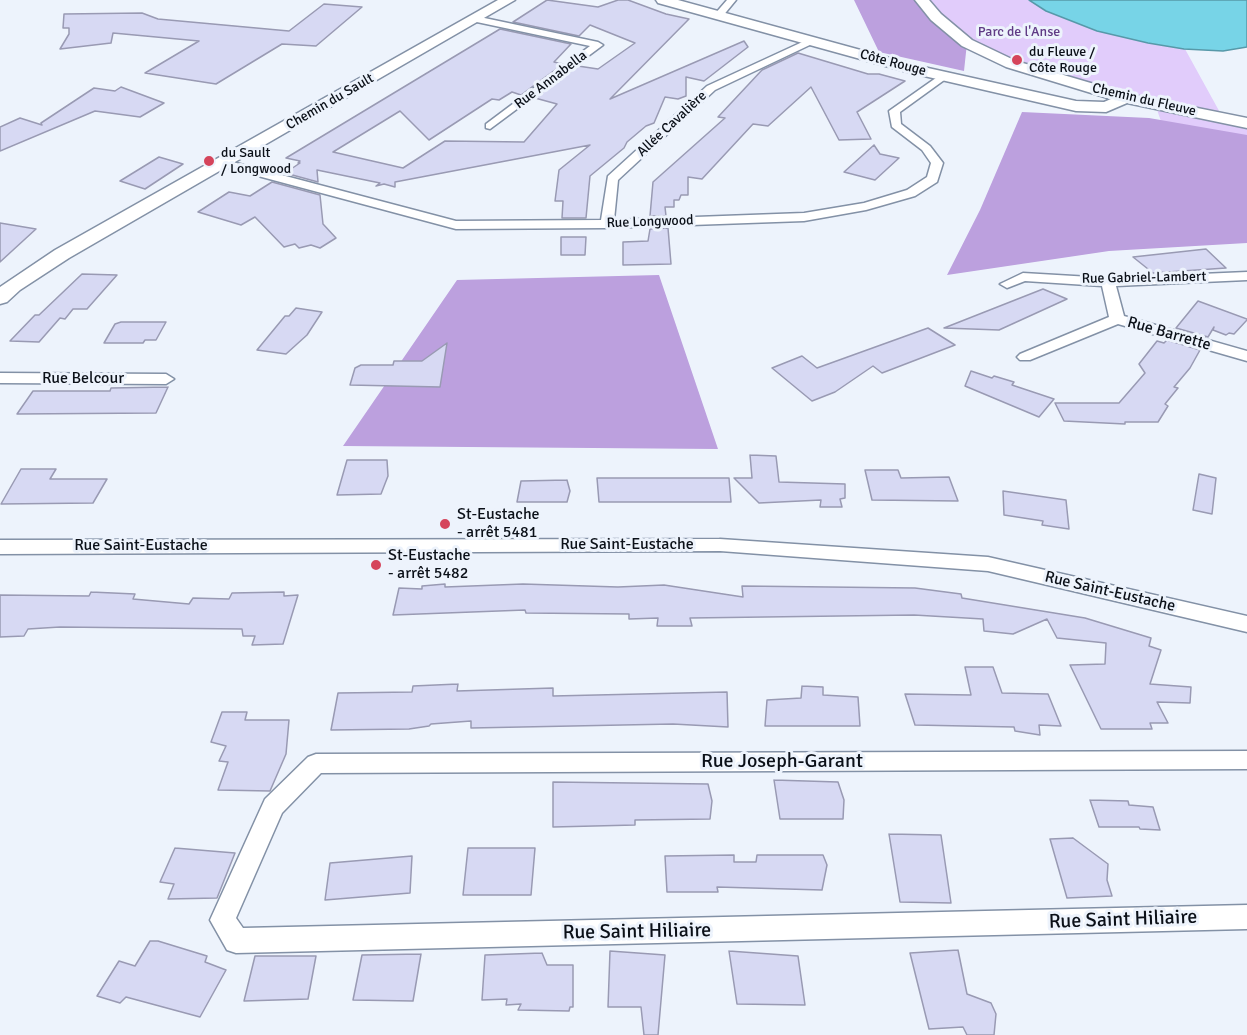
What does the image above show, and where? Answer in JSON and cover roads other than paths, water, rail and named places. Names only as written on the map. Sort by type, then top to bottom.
[{"type":"street","name":"Chemin du Sault","points":[[0,298],[62,254],[508,0]]},
{"type":"street","name":"Côte Rouge","points":[[663,0],[943,76],[1077,106],[1106,106],[1125,98]]},
{"type":"street","points":[[719,15],[732,0]]},
{"type":"street","name":"Chemin du Fleuve","points":[[922,0],[936,17],[967,43],[1011,64],[1125,98],[1247,123]]},
{"type":"street","name":"Rue Annabella","points":[[475,19],[598,45],[490,126]]},
{"type":"street","name":"Allée Cavalière","points":[[607,224],[612,179],[711,87],[811,41]]},
{"type":"street","name":"Rue Longwood","points":[[221,163],[456,225],[607,224],[804,217],[866,206],[911,193],[933,179],[937,163],[926,147],[896,125],[894,111],[943,76]]},
{"type":"street","name":"Rue Gabriel-Lambert","points":[[1007,284],[1023,277],[1108,282],[1247,276]]},
{"type":"street","points":[[1108,282],[1117,319]]},
{"type":"street","name":"Rue Barrette","points":[[1025,357],[1117,319],[1247,356]]},
{"type":"street","name":"Rue Belcour","points":[[0,378],[166,379]]},
{"type":"street","name":"Rue Saint-Eustache","points":[[0,547],[720,545],[988,564],[1247,624]]},
{"type":"street","name":"Rue Joseph-Garant","points":[[316,764],[1247,760]]},
{"type":"street","name":"Rue Saint Hiliaire","points":[[316,764],[273,806],[224,920],[236,941],[1247,917]]},
{"type":"water","points":[[1029,0],[1247,0],[1247,47],[1223,51],[1184,49],[1148,43],[1097,31],[1046,11]]},
{"type":"place","name":"du Fleuve / Côte Rouge","points":[[1017,60]]},
{"type":"place","name":"du Sault / Longwood","points":[[209,161]]},
{"type":"place","name":"St-Eustache - arrêt 5481","points":[[445,524]]},
{"type":"place","name":"St-Eustache - arrêt 5482","points":[[376,565]]},
{"type":"park label","name":"Parc de l'Anse","points":[[1019,32]]}]
